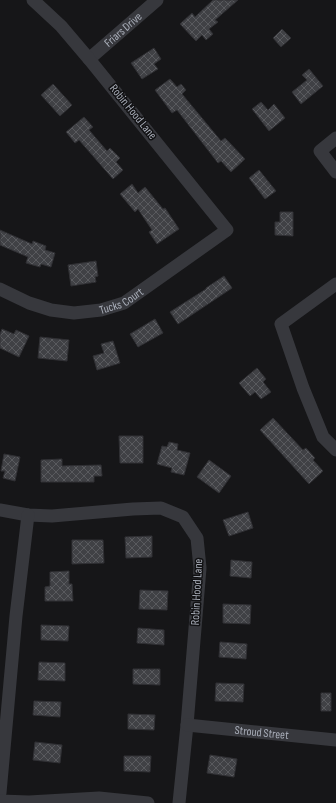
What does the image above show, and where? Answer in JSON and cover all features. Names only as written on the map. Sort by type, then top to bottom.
[{"type":"street","name":"Robin Hood Lane","points":[[33,0],[61,26],[89,59],[227,230]]},
{"type":"street","name":"Friars Drive","points":[[89,59],[157,0]]},
{"type":"street","points":[[336,138],[320,151],[336,172]]},
{"type":"street","name":"Tucks Court","points":[[0,289],[29,303],[51,310],[74,313],[101,310],[124,303],[227,230]]},
{"type":"street","points":[[336,284],[281,324],[323,437],[336,450]]},
{"type":"street","name":"Robin Hood Lane","points":[[0,510],[28,515],[52,516],[161,508],[183,518],[197,538],[200,568],[179,803]]},
{"type":"street","points":[[0,793],[16,616],[28,515]]},
{"type":"street","name":"Stroud Street","points":[[187,724],[336,740]]},
{"type":"street","points":[[0,801],[29,802],[99,798],[148,803]]},
{"type":"building","points":[[213,0],[238,0],[215,20],[218,22],[209,29],[213,34],[206,40],[202,35],[196,41],[180,24],[192,13],[195,17]]},
{"type":"building","points":[[282,29],[291,38],[281,47],[273,38]]},
{"type":"building","points":[[154,48],[161,59],[154,64],[158,69],[142,79],[131,63]]},
{"type":"building","points":[[309,69],[323,86],[301,104],[292,92],[307,80],[302,75]]},
{"type":"building","points":[[170,79],[177,87],[181,84],[186,90],[182,94],[221,141],[225,138],[245,159],[231,172],[221,161],[218,163],[177,110],[172,113],[155,90]]},
{"type":"building","points":[[53,84],[72,105],[60,116],[41,95]]},
{"type":"building","points":[[261,102],[268,110],[274,104],[285,118],[269,131],[252,109]]},
{"type":"building","points":[[84,117],[93,127],[89,130],[107,151],[110,148],[120,158],[116,162],[123,170],[113,179],[79,140],[75,143],[66,132]]},
{"type":"building","points":[[259,170],[276,191],[265,199],[249,178]]},
{"type":"building","points":[[132,184],[138,193],[145,187],[163,209],[165,208],[179,229],[157,244],[149,232],[152,230],[138,209],[135,212],[120,194]]},
{"type":"building","points":[[280,212],[293,212],[293,236],[275,235],[275,222],[280,222]]},
{"type":"building","points":[[0,230],[32,244],[33,241],[46,246],[45,250],[55,253],[51,267],[41,264],[40,267],[26,263],[28,257],[0,245]]},
{"type":"building","points":[[96,261],[98,276],[95,277],[96,282],[71,286],[68,265]]},
{"type":"building","points":[[224,276],[232,288],[178,324],[170,312]]},
{"type":"building","points":[[155,319],[163,333],[138,347],[130,334]]},
{"type":"building","points":[[2,329],[14,334],[16,330],[29,336],[19,357],[0,348],[0,334]]},
{"type":"building","points":[[40,337],[69,340],[67,361],[38,358]]},
{"type":"building","points":[[113,341],[120,363],[97,370],[93,356],[104,353],[101,344]]},
{"type":"building","points":[[257,368],[266,379],[263,382],[271,392],[261,399],[255,392],[250,396],[239,383]]},
{"type":"building","points":[[273,418],[303,450],[306,448],[315,458],[313,460],[323,471],[309,484],[260,430]]},
{"type":"building","points":[[119,436],[143,436],[143,463],[120,463]]},
{"type":"building","points":[[169,442],[178,444],[177,450],[190,453],[184,475],[171,472],[172,468],[157,464],[162,446],[167,447]]},
{"type":"building","points":[[4,454],[20,457],[15,481],[3,478],[5,471],[1,471]]},
{"type":"building","points":[[62,459],[62,466],[101,465],[102,476],[94,476],[94,482],[41,482],[41,460]]},
{"type":"building","points":[[209,460],[231,476],[219,493],[197,477]]},
{"type":"building","points":[[248,512],[253,528],[229,536],[223,520]]},
{"type":"building","points":[[152,536],[152,557],[126,558],[125,537]]},
{"type":"building","points":[[72,540],[103,540],[104,563],[72,564]]},
{"type":"building","points":[[231,560],[252,562],[251,578],[230,576]]},
{"type":"building","points":[[69,571],[69,584],[72,584],[73,601],[45,601],[45,587],[50,586],[50,572]]},
{"type":"building","points":[[140,590],[168,591],[167,610],[139,609]]},
{"type":"building","points":[[223,604],[251,605],[250,624],[223,623]]},
{"type":"building","points":[[41,625],[69,626],[68,641],[41,640]]},
{"type":"building","points":[[138,628],[164,630],[164,645],[137,643]]},
{"type":"building","points":[[220,642],[247,644],[246,659],[219,657]]},
{"type":"building","points":[[39,662],[65,663],[65,681],[38,680]]},
{"type":"building","points":[[133,669],[160,669],[160,685],[133,684]]},
{"type":"building","points":[[216,683],[244,684],[243,702],[215,701]]},
{"type":"building","points":[[321,693],[331,693],[331,711],[321,711]]},
{"type":"building","points":[[34,701],[61,702],[60,717],[33,715]]},
{"type":"building","points":[[128,714],[155,715],[154,730],[128,729]]},
{"type":"building","points":[[35,742],[62,745],[60,763],[33,760]]},
{"type":"building","points":[[210,755],[237,759],[234,777],[207,773]]},
{"type":"building","points":[[124,756],[151,756],[150,772],[124,771]]}]
